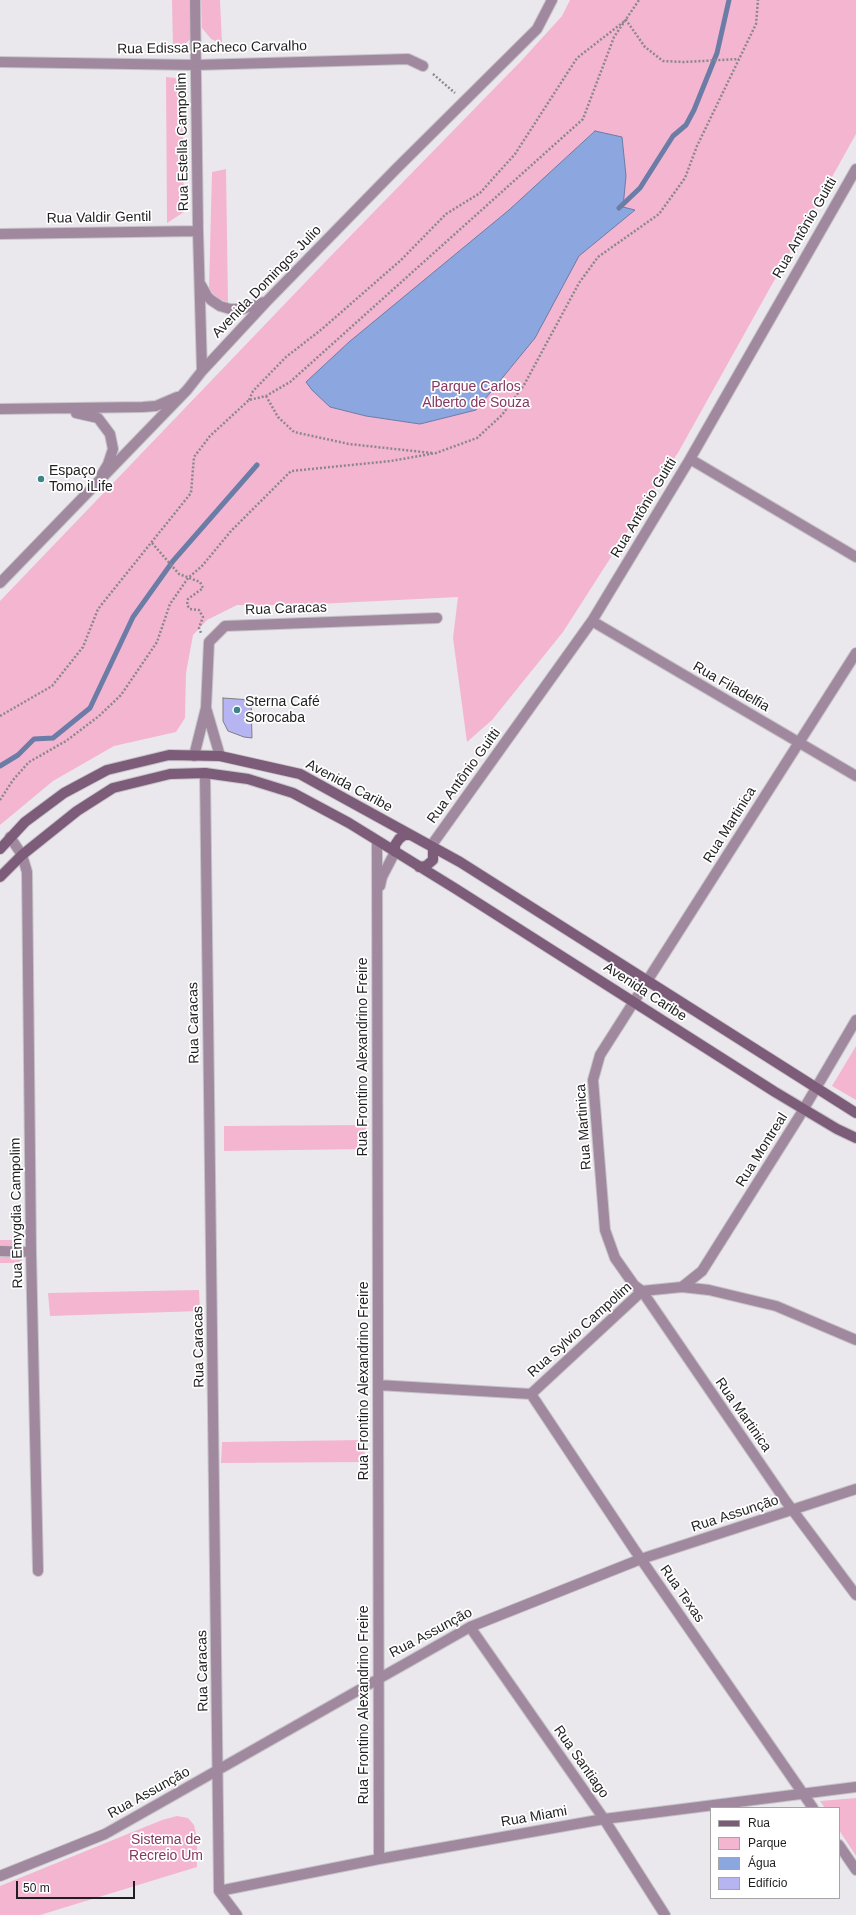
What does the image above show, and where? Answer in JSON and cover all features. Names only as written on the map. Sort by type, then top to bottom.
[{"type":"street","name":"Rua Estella Campolim","points":[[195,0],[198,231],[202,371]]},
{"type":"street","name":"Avenida Domingos Julio","points":[[0,583],[187,390],[202,371],[267,301],[537,29],[552,0]]},
{"type":"street","name":"Rua Edissa Pacheco Carvalho","points":[[0,62],[196,65],[408,58],[423,66]]},
{"type":"street","name":"Rua Antônio Guitti","points":[[432,847],[592,621],[690,459],[856,169]]},
{"type":"street","name":"Rua Valdir Gentil","points":[[0,234],[198,231]]},
{"type":"street","points":[[200,284],[204,292],[211,300],[220,306],[230,309],[252,307],[267,301]]},
{"type":"street","points":[[0,410],[43,408],[128,408],[156,406],[170,401],[187,390]]},
{"type":"street","points":[[43,408],[85,414],[98,418],[105,426],[110,434],[113,449],[108,464],[95,486]]},
{"type":"street","points":[[690,459],[856,557]]},
{"type":"street","name":"Rua Caracas","points":[[209,642],[225,626],[437,618]]},
{"type":"street","name":"Rua Filadelfia","points":[[592,621],[856,776]]},
{"type":"street","points":[[194,756],[206,708],[209,642]]},
{"type":"street","name":"Rua Martinica","points":[[856,653],[600,1056],[593,1080],[605,1230],[614,1258],[634,1285],[642,1291],[793,1510],[856,1595]]},
{"type":"street","points":[[206,708],[220,756]]},
{"type":"street","name":"Avenida Caribe","points":[[0,849],[25,822],[64,793],[107,770],[169,755],[220,756],[300,774],[460,862],[856,1113]]},
{"type":"street","name":"Rua Caracas","points":[[205,773],[219,1771],[219,1890]]},
{"type":"street","name":"Avenida Caribe","points":[[0,877],[22,855],[77,811],[114,788],[170,774],[205,773],[248,779],[293,793],[349,823],[635,1002],[803,1110],[856,1138]]},
{"type":"street","points":[[395,852],[395,845],[399,839],[404,835],[410,835]]},
{"type":"street","points":[[10,837],[22,855]]},
{"type":"street","name":"Rua Frontino Alexandrino Freire","points":[[376,841],[379,1859]]},
{"type":"street","points":[[419,867],[426,866],[432,860],[434,854],[432,847]]},
{"type":"street","name":"Rua Frontino Alexandrino Freire","points":[[377,903],[382,877],[395,852]]},
{"type":"street","name":"Rua Emygdia Campolim","points":[[22,855],[27,880],[31,1252],[38,1571]]},
{"type":"street","name":"Rua Montreal","points":[[682,1287],[702,1271],[803,1110],[856,1020]]},
{"type":"street","points":[[0,1251],[31,1252]]},
{"type":"street","name":"Rua Sylvio Campolim","points":[[531,1394],[642,1291],[682,1287],[709,1290],[776,1306],[856,1340]]},
{"type":"street","points":[[378,1385],[531,1394]]},
{"type":"street","name":"Rua Texas","points":[[531,1394],[641,1559],[812,1807]]},
{"type":"street","name":"Rua Assunção","points":[[0,1876],[105,1834],[219,1771],[378,1677],[470,1627],[641,1559],[856,1489]]},
{"type":"street","name":"Rua Santiago","points":[[470,1627],[604,1818],[666,1915]]},
{"type":"street","name":"Rua Miami","points":[[219,1890],[604,1818],[856,1787]]},
{"type":"street","points":[[840,1847],[856,1870]]},
{"type":"street","points":[[219,1890],[237,1915]]},
{"type":"path","points":[[249,400],[266,396],[290,382],[583,119],[614,36],[639,0]]},
{"type":"path","points":[[0,800],[13,780],[29,762],[66,741],[99,716],[121,695],[157,642],[170,604],[188,578],[202,566],[231,531],[291,471],[390,461],[436,453],[477,438],[502,415],[524,385],[579,283],[598,257],[659,214],[685,178],[697,146],[756,24],[758,0]]},
{"type":"path","points":[[626,20],[645,47],[663,61],[684,62],[739,59]]},
{"type":"path","points":[[0,716],[52,686],[83,647],[98,609],[124,575],[152,543],[166,522],[192,492],[194,457],[210,436],[249,400],[252,391],[286,357],[322,329],[401,260],[446,214],[480,193],[515,154],[577,58],[626,20]]},
{"type":"path","points":[[423,66],[465,101]]},
{"type":"path","points":[[266,396],[278,417],[294,432],[349,444],[436,453]]},
{"type":"path","points":[[152,543],[179,574],[200,582],[204,588],[188,598],[187,605],[190,609],[199,610],[203,617],[199,628],[202,636],[209,642]]},
{"type":"green space","points":[[172,0],[190,0],[190,39],[183,46],[173,50]]},
{"type":"green space","points":[[201,0],[220,0],[222,44],[211,39],[202,28]]},
{"type":"green space","name":"Parque Carlos Alberto de Souza","points":[[570,0],[856,0],[856,134],[679,451],[563,632],[492,720],[467,742],[453,638],[458,597],[297,605],[237,605],[207,620],[193,635],[186,673],[185,718],[176,732],[114,746],[53,781],[0,825],[0,601],[324,263],[522,60],[562,16]]},
{"type":"green space","points":[[166,77],[175,78],[182,86],[184,212],[167,223]]},
{"type":"green space","points":[[226,169],[228,302],[218,299],[209,289],[212,172]]},
{"type":"green space","points":[[856,1046],[856,1100],[832,1086]]},
{"type":"green space","points":[[366,1125],[367,1149],[224,1151],[224,1126]]},
{"type":"green space","points":[[0,1240],[20,1240],[22,1263],[0,1263]]},
{"type":"green space","points":[[199,1290],[200,1311],[50,1316],[48,1293]]},
{"type":"green space","points":[[364,1440],[365,1462],[221,1463],[222,1442]]},
{"type":"green space","points":[[856,1798],[856,1856],[840,1832],[840,1807],[824,1807],[820,1801]]},
{"type":"green space","name":"Sistema de Recreio Um","points":[[177,1816],[188,1818],[194,1825],[197,1838],[197,1867],[40,1915],[0,1915],[0,1886],[162,1820]]},
{"type":"water","points":[[595,131],[622,137],[626,176],[623,207],[635,210],[579,256],[535,338],[476,410],[420,424],[366,416],[330,407],[312,390],[306,382],[349,342],[509,210]]},
{"type":"building","name":"Sterna Café Sorocaba","points":[[223,698],[251,700],[252,738],[244,737],[228,731],[223,721]]},
{"type":"waterway","points":[[619,208],[640,188],[673,136],[686,125],[694,110],[717,53],[729,0]]},
{"type":"waterway","points":[[0,766],[18,755],[34,739],[53,738],[90,708],[133,617],[173,561],[257,465]]},
{"type":"place","name":"Espaço Tomo iLife","points":[[41,479]]},
{"type":"place","name":"Sterna Café Sorocaba","points":[[237,710]]}]
